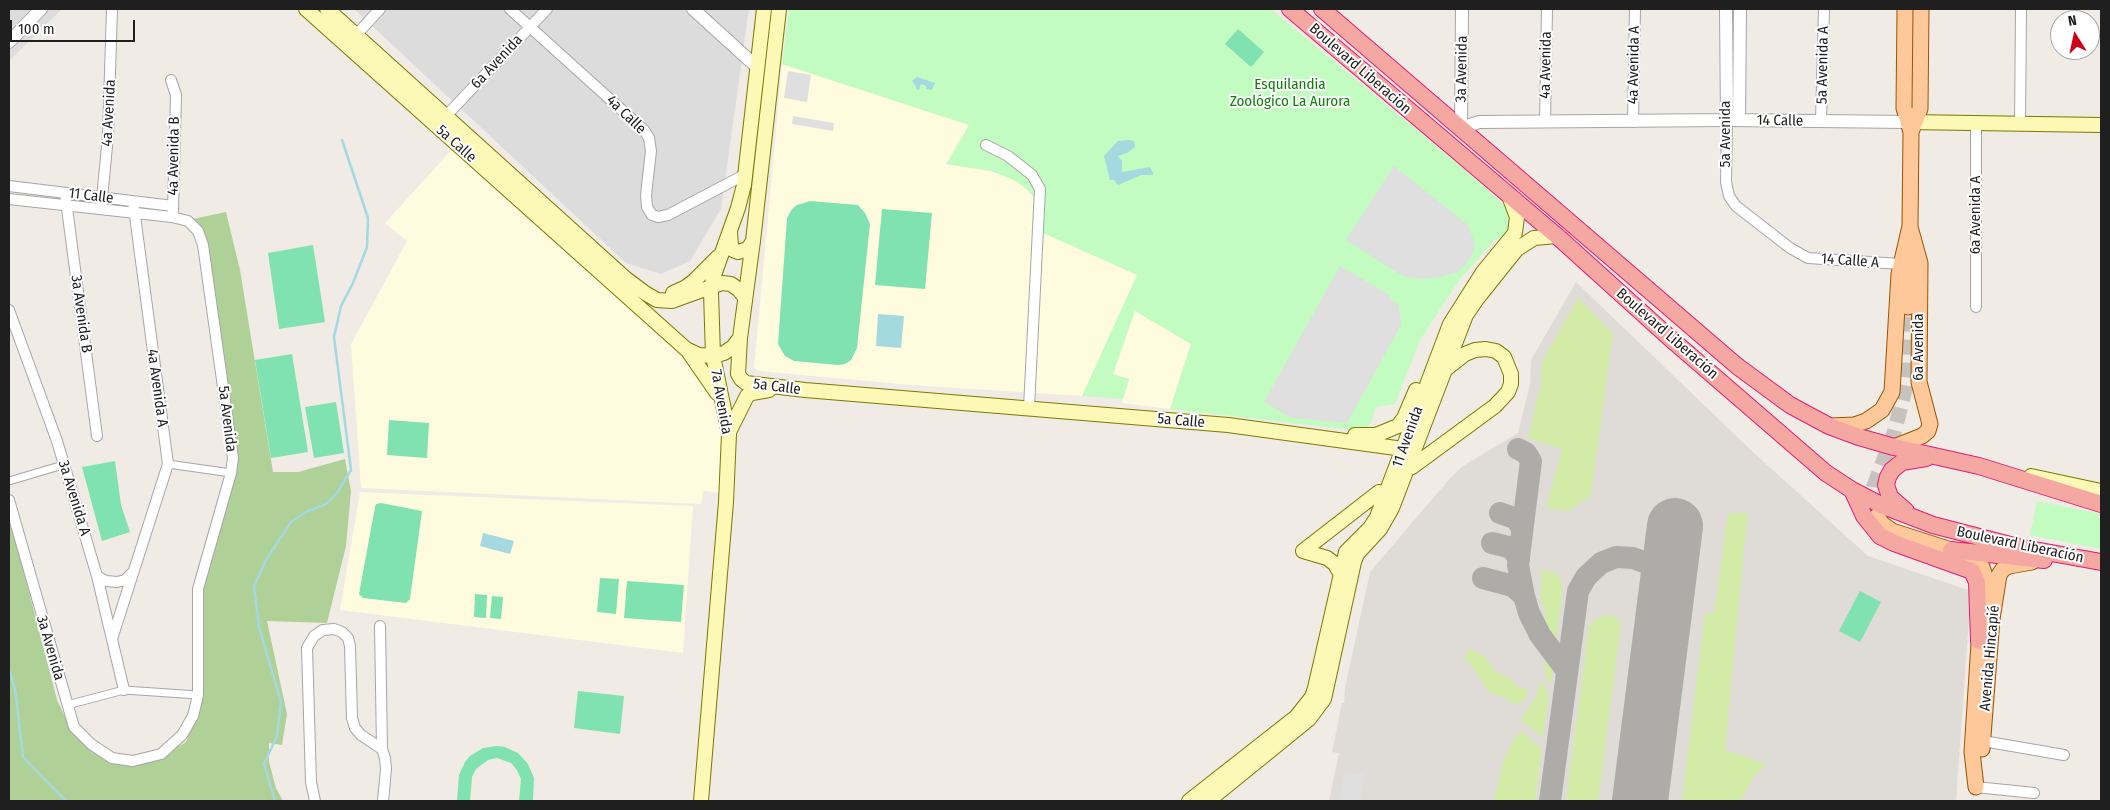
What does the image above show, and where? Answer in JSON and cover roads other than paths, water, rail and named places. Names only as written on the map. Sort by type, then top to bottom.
[{"type":"highway","name":"Boulevard Liberación","points":[[1290,9],[1557,236],[1671,339],[1826,473],[1852,490],[1881,505],[1933,525],[2100,563]]},
{"type":"highway","name":"Boulevard Liberación","points":[[1322,9],[1757,383],[1790,405],[1829,426],[1894,447],[1979,466],[2101,504]]},
{"type":"highway","points":[[1933,525],[1896,504],[1890,497],[1886,485],[1890,473],[1902,462],[1941,457]]},
{"type":"highway","points":[[1852,490],[1867,520],[1880,536],[1894,543],[1965,568],[1973,573],[1977,582],[1979,642]]},
{"type":"highway","points":[[1951,550],[2041,561],[2060,555]]},
{"type":"main road","name":"5a Calle","points":[[306,9],[686,349],[699,355],[713,356]]},
{"type":"main road","name":"5a Calle","points":[[327,9],[625,278],[645,292],[657,300],[672,301],[685,298],[712,286],[731,284],[740,290],[744,296]]},
{"type":"main road","name":"7a Avenida","points":[[701,801],[726,502],[729,434],[713,356],[710,309],[712,286],[746,174],[764,9]]},
{"type":"main road","points":[[713,356],[724,353],[733,347],[740,338],[779,9]]},
{"type":"main road","name":"6a Avenida","points":[[1905,9],[1904,108],[1915,128]]},
{"type":"main road","name":"6a Avenida","points":[[1829,426],[1861,424],[1882,410],[1890,398],[1894,380],[1900,264],[1910,226],[1915,128],[1920,109],[1921,9]]},
{"type":"main road","name":"14 Calle","points":[[1915,128],[1976,123],[2101,125]]},
{"type":"main road","name":"11 Avenida","points":[[1320,693],[1340,573],[1346,552],[1370,528],[1377,517],[1450,324],[1482,272],[1515,233],[1517,217],[1509,196]]},
{"type":"main road","points":[[1908,307],[1910,226]]},
{"type":"main road","name":"6a Avenida","points":[[1894,447],[1922,436],[1928,431],[1930,424],[1919,382],[1920,263],[1910,226]]},
{"type":"main road","points":[[730,231],[733,250],[743,251],[748,249],[753,241]]},
{"type":"main road","name":"11 Avenida","points":[[1320,693],[1357,554],[1380,529],[1392,508],[1466,315],[1476,299],[1505,263],[1525,243],[1544,236],[1557,236]]},
{"type":"main road","points":[[645,292],[674,293],[686,287],[705,271],[724,250]]},
{"type":"main road","points":[[1228,425],[1256,424],[1364,436],[1388,431],[1398,426],[1404,418],[1432,345],[1438,334],[1450,324]]},
{"type":"main road","name":"5a Calle","points":[[740,338],[738,364],[741,379],[746,383],[804,390],[1228,425],[1396,448]]},
{"type":"main road","points":[[686,349],[723,401]]},
{"type":"main road","points":[[1412,467],[1502,399],[1508,392],[1511,374],[1504,357],[1496,351],[1486,349],[1475,350],[1465,354],[1443,371]]},
{"type":"main road","points":[[729,434],[739,410],[747,396],[752,393],[764,390],[804,390]]},
{"type":"main road","points":[[1420,447],[1450,438]]},
{"type":"main road","name":"Boulevard Liberación","points":[[1979,466],[2101,491]]},
{"type":"main road","points":[[1340,573],[1335,564],[1327,558],[1303,551],[1379,492]]},
{"type":"main road","name":"Avenida Hincapié","points":[[1877,516],[1882,524],[1892,532],[1951,550],[1974,560],[1980,565],[1984,573],[1972,752],[1975,794]]},
{"type":"main road","name":"Avenida Hincapié","points":[[1975,794],[1982,741],[1992,620],[1999,575],[2003,569],[2009,566],[2041,561]]},
{"type":"main road","points":[[1190,801],[1296,717],[1320,693]]},
{"type":"main road","points":[[1208,801],[1309,719],[1320,693]]},
{"type":"street","points":[[9,31],[30,9]]},
{"type":"street","points":[[9,42],[41,9]]},
{"type":"street","points":[[356,34],[380,9]]},
{"type":"street","name":"4a Calle","points":[[510,9],[644,130],[649,138],[651,151],[646,195],[647,207],[652,215],[658,217],[668,215],[746,174]]},
{"type":"street","name":"6a Avenida","points":[[446,116],[547,9]]},
{"type":"street","points":[[693,9],[758,68]]},
{"type":"street","name":"3a Avenida","points":[[1461,128],[1462,9]]},
{"type":"street","name":"4a Avenida","points":[[1545,122],[1547,9]]},
{"type":"street","name":"4a Avenida A","points":[[1634,122],[1635,9]]},
{"type":"street","name":"5a Avenida","points":[[1726,9],[1733,120]]},
{"type":"street","name":"5a Avenida","points":[[1740,9],[1733,120],[1726,182],[1729,196],[1736,206],[1775,238]]},
{"type":"street","name":"5a Avenida A","points":[[1821,121],[1824,9]]},
{"type":"street","points":[[2020,124],[2021,9]]},
{"type":"street","name":"4a Avenida","points":[[101,209],[108,136],[112,13]]},
{"type":"street","name":"4a Avenida B","points":[[170,80],[176,95],[172,217]]},
{"type":"street","name":"14 Calle","points":[[1461,128],[1479,122],[1733,120],[1821,121],[1915,128]]},
{"type":"street","name":"6a Avenida A","points":[[1976,123],[1976,307]]},
{"type":"street","points":[[986,145],[1008,156],[1032,175],[1040,189],[1029,408]]},
{"type":"street","name":"11 Calle","points":[[9,186],[173,206]]},
{"type":"street","name":"3a Avenida B","points":[[65,193],[97,436]]},
{"type":"street","name":"11 Calle","points":[[9,199],[172,217]]},
{"type":"street","name":"4a Avenida A","points":[[112,639],[168,464],[132,201]]},
{"type":"street","name":"5a Avenida","points":[[172,217],[188,221],[198,231],[202,245],[233,458],[231,473],[198,589],[198,695]]},
{"type":"street","name":"14 Calle A","points":[[1775,238],[1808,258],[1900,264]]},
{"type":"street","name":"3a Avenida A","points":[[9,310],[57,441],[97,576],[124,690]]},
{"type":"street","points":[[168,464],[231,473]]},
{"type":"street","points":[[9,481],[63,465]]},
{"type":"street","name":"3a Avenida","points":[[9,500],[66,705],[74,727],[91,744],[112,758],[133,761],[161,754],[182,735],[193,716],[198,695]]},
{"type":"street","points":[[97,576],[106,581],[117,582],[125,580],[134,571]]},
{"type":"street","points":[[380,626],[382,749],[386,770],[383,801]]},
{"type":"street","points":[[315,801],[311,782],[307,648],[314,636],[323,630],[334,628],[348,638],[350,646],[352,718],[355,728],[361,735],[382,749]]},
{"type":"street","points":[[66,705],[124,690],[198,695]]},
{"type":"street","points":[[1982,741],[2064,755]]},
{"type":"street","points":[[1975,794],[2034,793]]},
{"type":"water","points":[[917,77],[935,83],[932,90],[926,89],[926,86],[921,84],[919,90],[916,89],[912,81]]},
{"type":"water","points":[[1118,141],[1134,141],[1135,147],[1127,153],[1118,156],[1122,161],[1122,172],[1150,167],[1153,175],[1141,175],[1118,185],[1114,180],[1110,180],[1104,156]]},
{"type":"water","points":[[878,314],[904,316],[901,348],[876,346]]},
{"type":"water","points":[[483,533],[514,541],[510,554],[480,546]]},
{"type":"waterway","points":[[275,801],[264,764],[277,736],[281,702],[259,627],[254,586],[266,560],[291,522],[306,512],[326,504],[337,493],[351,470],[334,337],[341,306],[353,283],[367,247],[368,218],[342,140]]},
{"type":"waterway","points":[[9,669],[15,689],[23,757],[66,801]]},
{"type":"tunnel","points":[[1874,510],[1872,501],[1874,486],[1894,433],[1907,377],[1908,307]]},
{"type":"park label","name":"Esquilandia Zoológico La Aurora","points":[[1290,94]]}]
